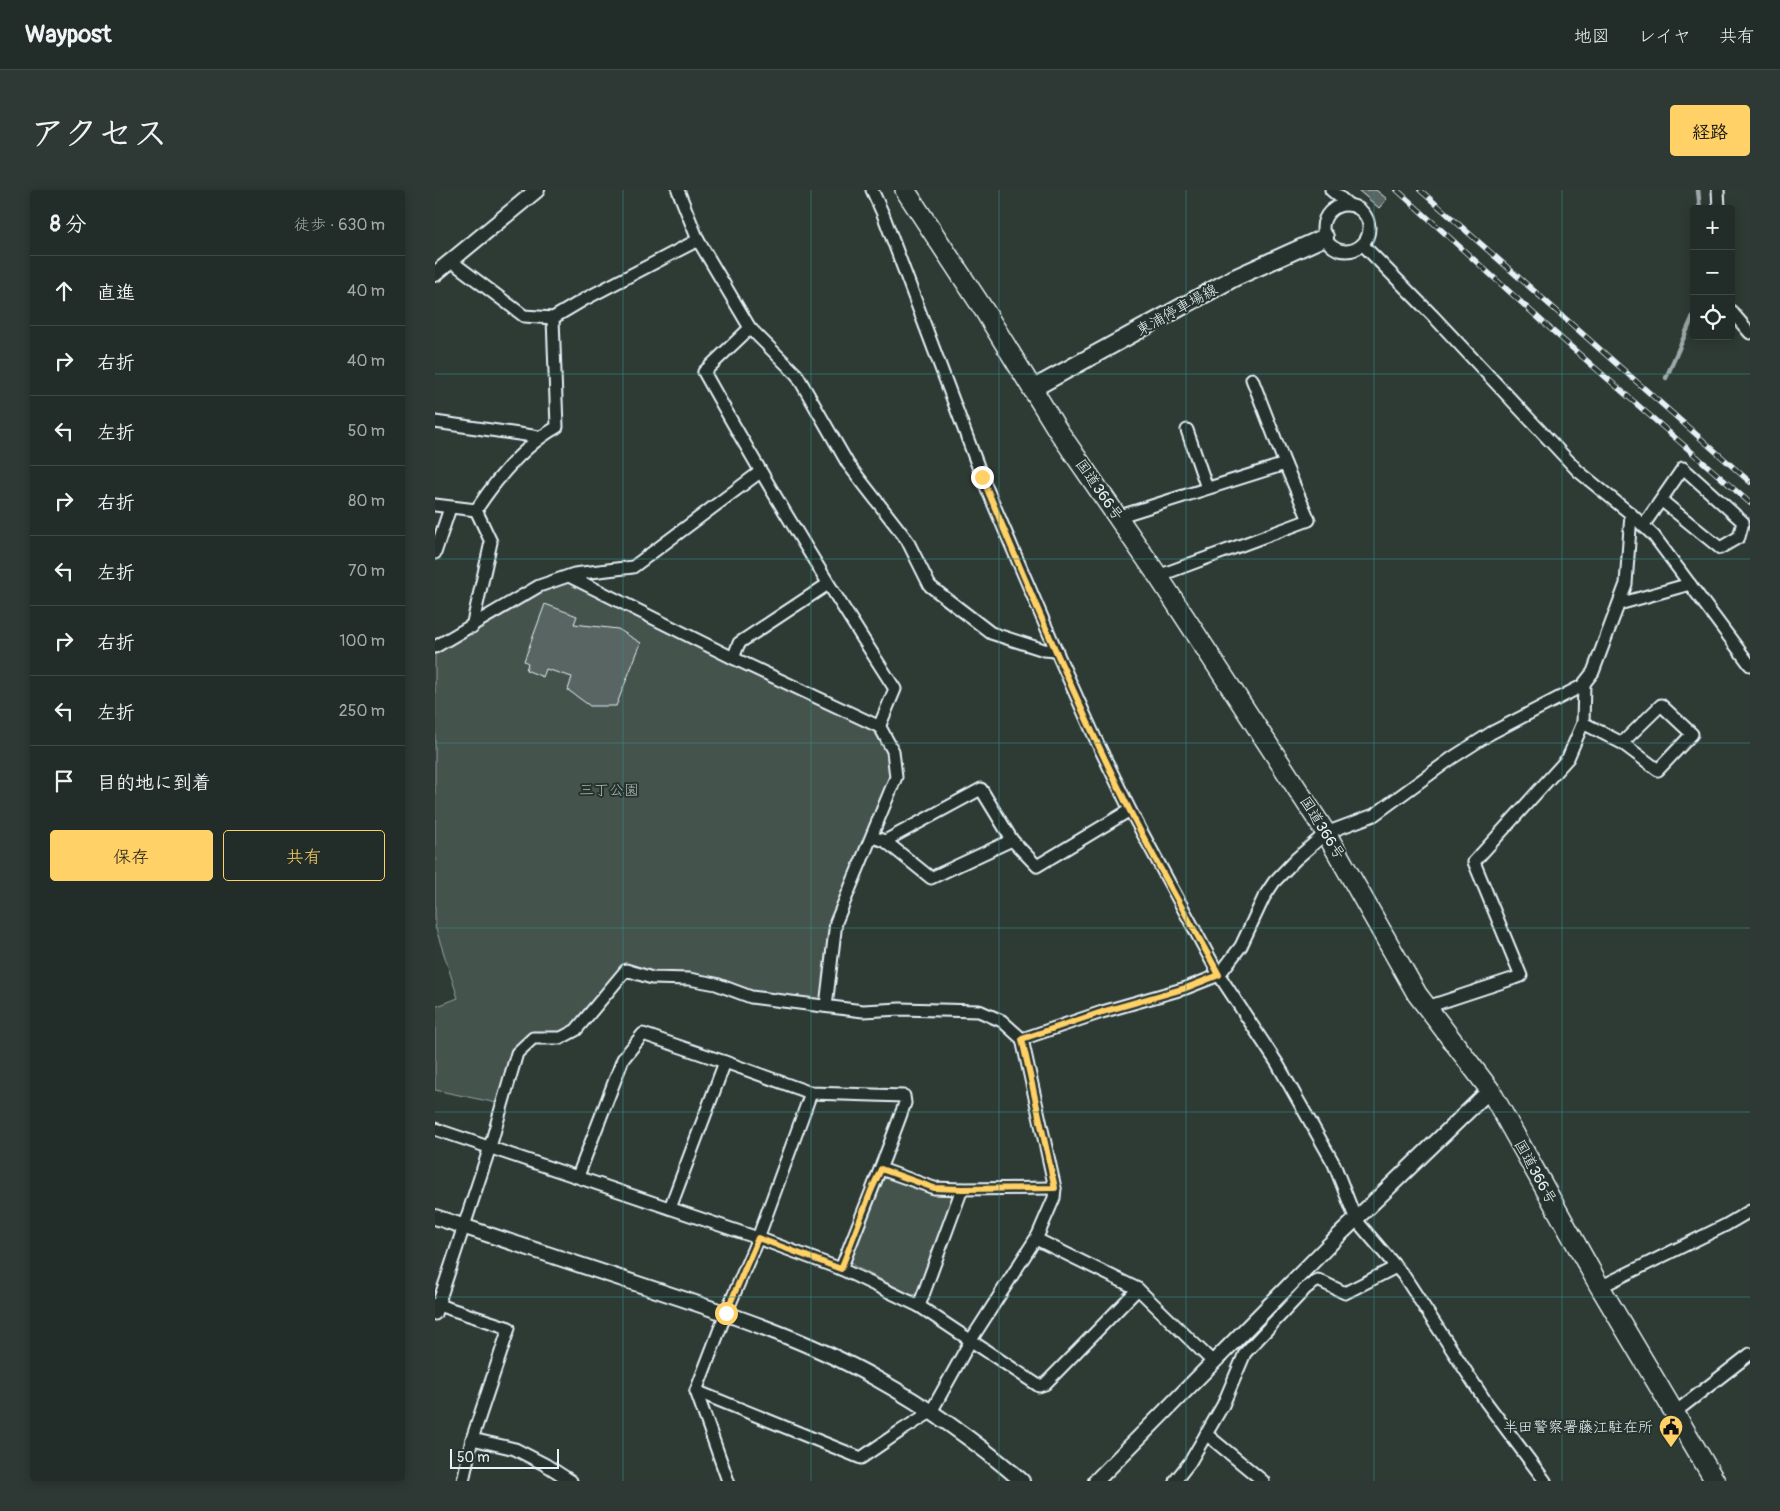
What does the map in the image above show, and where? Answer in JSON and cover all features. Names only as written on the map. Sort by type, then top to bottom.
[{"type":"highway","name":"国道366号","points":[[905,190],[984,310],[1057,429],[1158,576],[1326,833],[1413,986],[1490,1090],[1600,1287],[1715,1481]]},
{"type":"main road","name":"東浦停車場線","points":[[1032,389],[1234,278],[1325,237]]},
{"type":"street","points":[[435,274],[537,190]]},
{"type":"street","points":[[678,190],[698,240],[750,328],[797,376],[848,464],[907,540],[930,586],[991,633],[1044,650],[1057,651]]},
{"type":"street","points":[[872,190],[883,214],[982,477],[1096,740],[1130,810],[1219,975],[1277,1063],[1334,1164],[1356,1220],[1396,1267],[1486,1402],[1545,1481]]},
{"type":"street","points":[[1331,190],[1349,205],[1362,211],[1369,224],[1369,232],[1363,245],[1347,252],[1339,251],[1331,247],[1325,237],[1323,226],[1329,213],[1342,206],[1349,205]]},
{"type":"street","points":[[1718,190],[1719,205]]},
{"type":"street","points":[[451,261],[524,316],[553,318],[585,299],[698,240]]},
{"type":"street","points":[[1363,245],[1433,316],[1578,471],[1631,514],[1654,536],[1750,664]]},
{"type":"street","points":[[1735,316],[1750,333]]},
{"type":"street","points":[[476,510],[494,482],[540,437],[557,426],[553,318]]},
{"type":"street","points":[[750,328],[703,372],[760,472],[895,689],[879,726]]},
{"type":"street","points":[[1158,576],[1309,520],[1252,379]]},
{"type":"street","points":[[435,422],[540,437]]},
{"type":"street","points":[[1187,430],[1207,488]]},
{"type":"street","points":[[1117,517],[1285,464]]},
{"type":"street","points":[[1643,526],[1683,468],[1743,522],[1739,537],[1720,548],[1661,500]]},
{"type":"street","points":[[435,647],[539,586],[569,576],[633,567],[760,472]]},
{"type":"street","points":[[435,506],[476,510]]},
{"type":"street","points":[[435,553],[450,508]]},
{"type":"street","points":[[472,627],[491,542],[476,510]]},
{"type":"street","points":[[1022,1039],[1102,1012],[1186,988],[1219,975],[1241,946],[1264,897],[1274,882],[1296,859],[1326,833],[1374,815],[1452,758],[1491,733],[1584,684],[1593,672],[1626,584],[1631,514]]},
{"type":"street","points":[[569,576],[733,658],[879,726],[893,751],[896,777],[836,922],[826,1006]]},
{"type":"street","points":[[733,658],[739,643],[828,584]]},
{"type":"street","points":[[1619,604],[1690,584]]},
{"type":"street","points":[[1427,1007],[1521,976],[1474,862],[1568,758],[1583,723],[1584,684]]},
{"type":"street","points":[[1583,723],[1622,743],[1658,770],[1692,734],[1661,705],[1622,743]]},
{"type":"street","points":[[885,841],[981,789],[1013,840],[1037,866],[1130,810]]},
{"type":"street","points":[[871,837],[885,841],[931,878],[1013,840]]},
{"type":"street","points":[[463,1481],[472,1439],[509,1328],[436,1307],[464,1227],[517,1053],[533,1038],[561,1038],[576,1030],[626,970],[652,978],[689,979],[716,984],[751,997],[863,1011],[899,1008],[979,1011],[1002,1021],[1022,1039],[1055,1188],[1054,1198],[1036,1239],[971,1340],[931,1412],[861,1458],[696,1390]]},
{"type":"street","points":[[578,1176],[623,1059],[643,1034],[811,1093],[904,1096],[905,1103],[881,1169],[841,1269]]},
{"type":"street","points":[[670,1208],[725,1062]]},
{"type":"street","points":[[1096,1481],[1356,1220],[1490,1090]]},
{"type":"street","points":[[728,1481],[696,1390],[758,1238],[811,1093]]},
{"type":"street","points":[[435,1129],[758,1238],[841,1269],[919,1306],[1039,1386],[1045,1384],[1138,1288]]},
{"type":"street","points":[[881,1169],[934,1188],[1055,1188]]},
{"type":"street","points":[[919,1306],[962,1189]]},
{"type":"street","points":[[1600,1287],[1726,1225],[1750,1211]]},
{"type":"street","points":[[435,1217],[726,1313],[833,1356],[877,1379],[931,1412],[995,1458],[1022,1481]]},
{"type":"street","points":[[1036,1239],[1138,1288],[1214,1363]]},
{"type":"street","points":[[1175,1481],[1190,1462],[1223,1405],[1245,1353],[1306,1288],[1318,1280],[1345,1293],[1396,1267]]},
{"type":"street","points":[[1674,1414],[1750,1354]]},
{"type":"street","points":[[1206,1434],[1263,1481]]},
{"type":"street","points":[[472,1439],[515,1449],[546,1464],[571,1481]]},
{"type":"green space","name":"三丁公園","points":[[569,576],[879,727],[896,777],[836,922],[826,1006],[626,970],[576,1030],[533,1038],[517,1053],[502,1104],[435,1090],[435,1007],[458,998],[435,926],[435,647]]},
{"type":"green space","points":[[890,1177],[930,1194],[951,1194],[952,1200],[918,1294],[912,1295],[854,1266],[851,1262],[884,1179]]},
{"type":"building","points":[[1358,190],[1376,190],[1387,199],[1379,208]]},
{"type":"building","points":[[545,604],[577,616],[574,624],[618,629],[641,643],[616,706],[590,706],[568,690],[572,677],[546,669],[543,677],[526,670],[528,663],[524,661]]},
{"type":"waterway","points":[[1698,190],[1700,205]]},
{"type":"waterway","points":[[1666,378],[1690,323]]},
{"type":"railway","points":[[1397,190],[1554,332],[1750,503]]},
{"type":"railway","points":[[1420,190],[1750,482]]},
{"type":"place","name":"半田警察署藤江駐在所","points":[[1671,1448]]},
{"type":"route","points":[[726,1313],[758,1238],[841,1269],[881,1169],[934,1188],[1055,1188],[1022,1039],[1102,1012],[1186,988],[1219,975],[1130,810],[1096,740],[1036,606],[982,477]]}]
